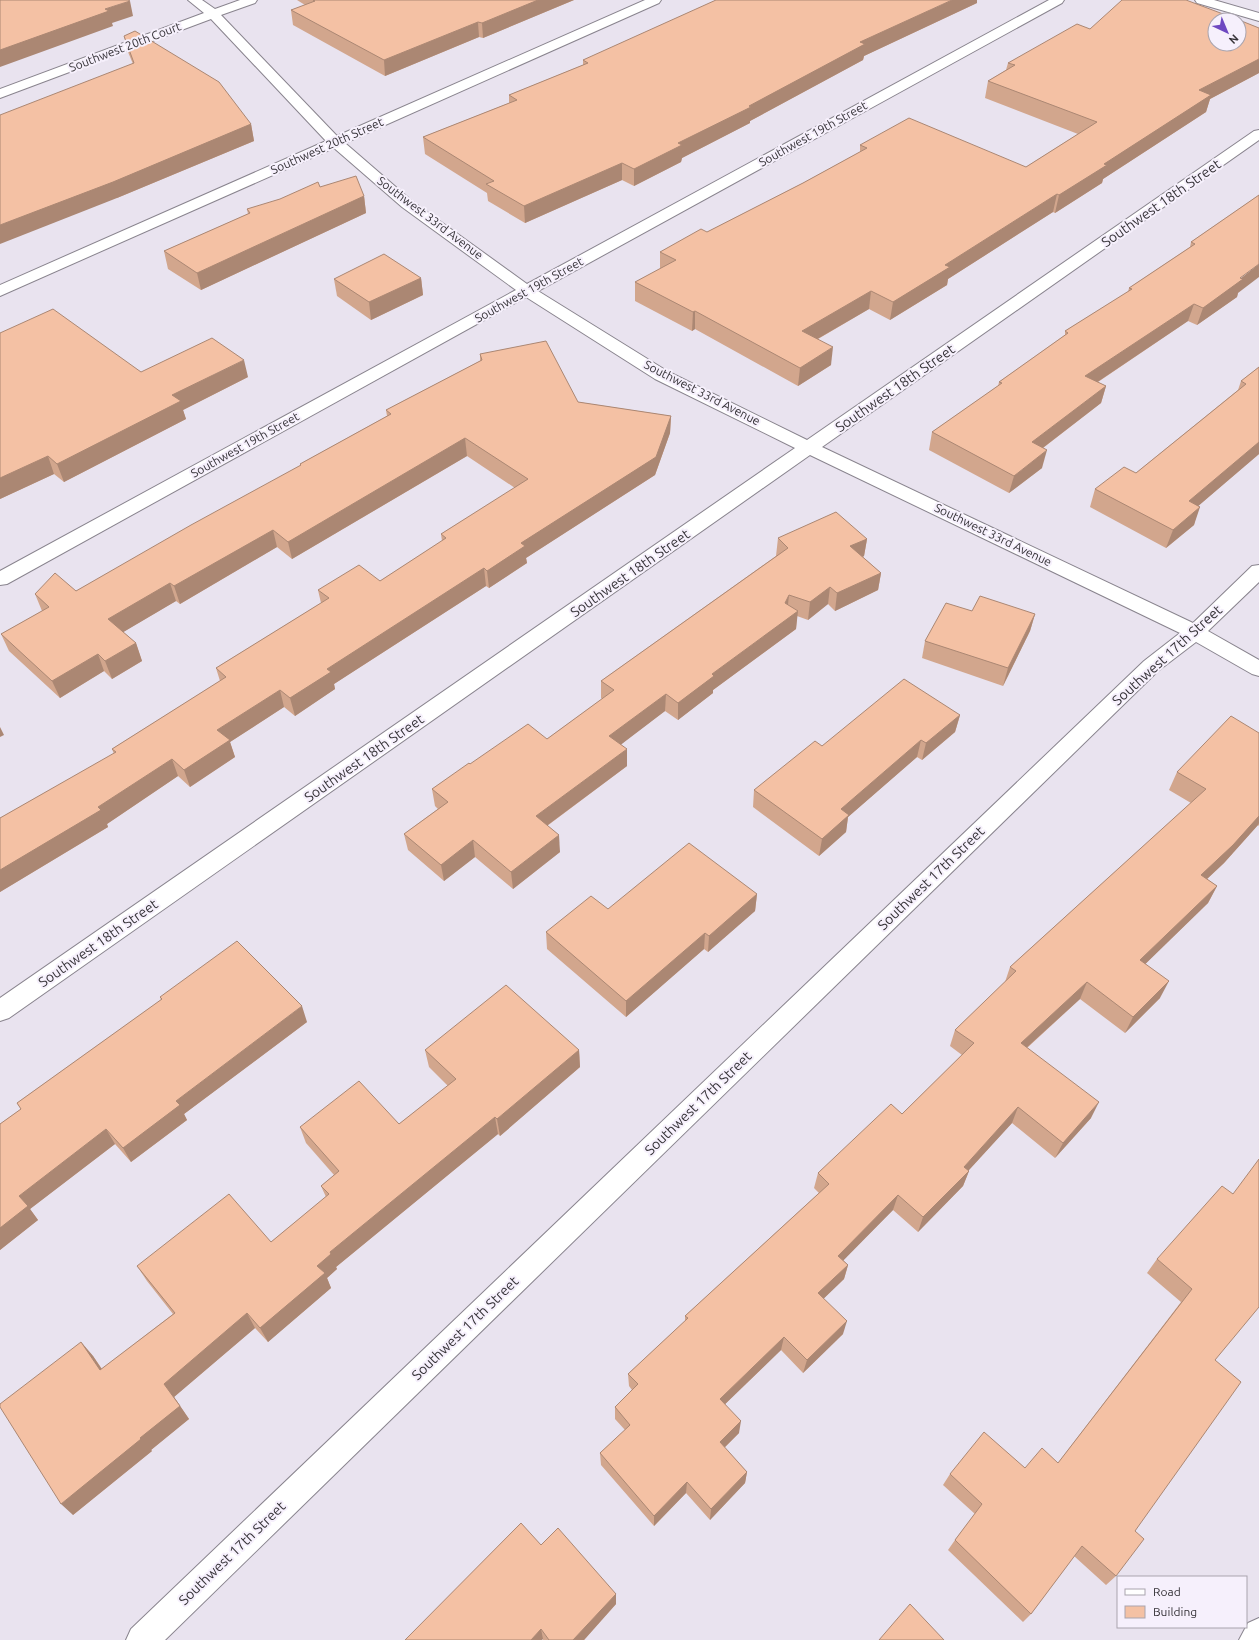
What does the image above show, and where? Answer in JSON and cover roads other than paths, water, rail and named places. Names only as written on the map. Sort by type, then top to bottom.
[{"type":"street","name":"Southwest 33rd Avenue","points":[[194,0],[213,14],[335,142],[407,204],[527,291],[661,375],[809,448],[1195,632],[1259,669]]},
{"type":"street","name":"Southwest 20th Court","points":[[0,94],[251,0]]},
{"type":"street","name":"Southwest 20th Street","points":[[0,291],[655,0]]},
{"type":"street","name":"Southwest 19th Street","points":[[0,578],[1058,0]]},
{"type":"street","points":[[1201,0],[1259,17]]},
{"type":"street","name":"Southwest 18th Street","points":[[0,1011],[1259,134]]},
{"type":"street","name":"Southwest 17th Street","points":[[142,1640],[1151,666],[1195,632],[1259,571]]},
{"type":"street","points":[[1255,1640],[1259,1634]]}]
